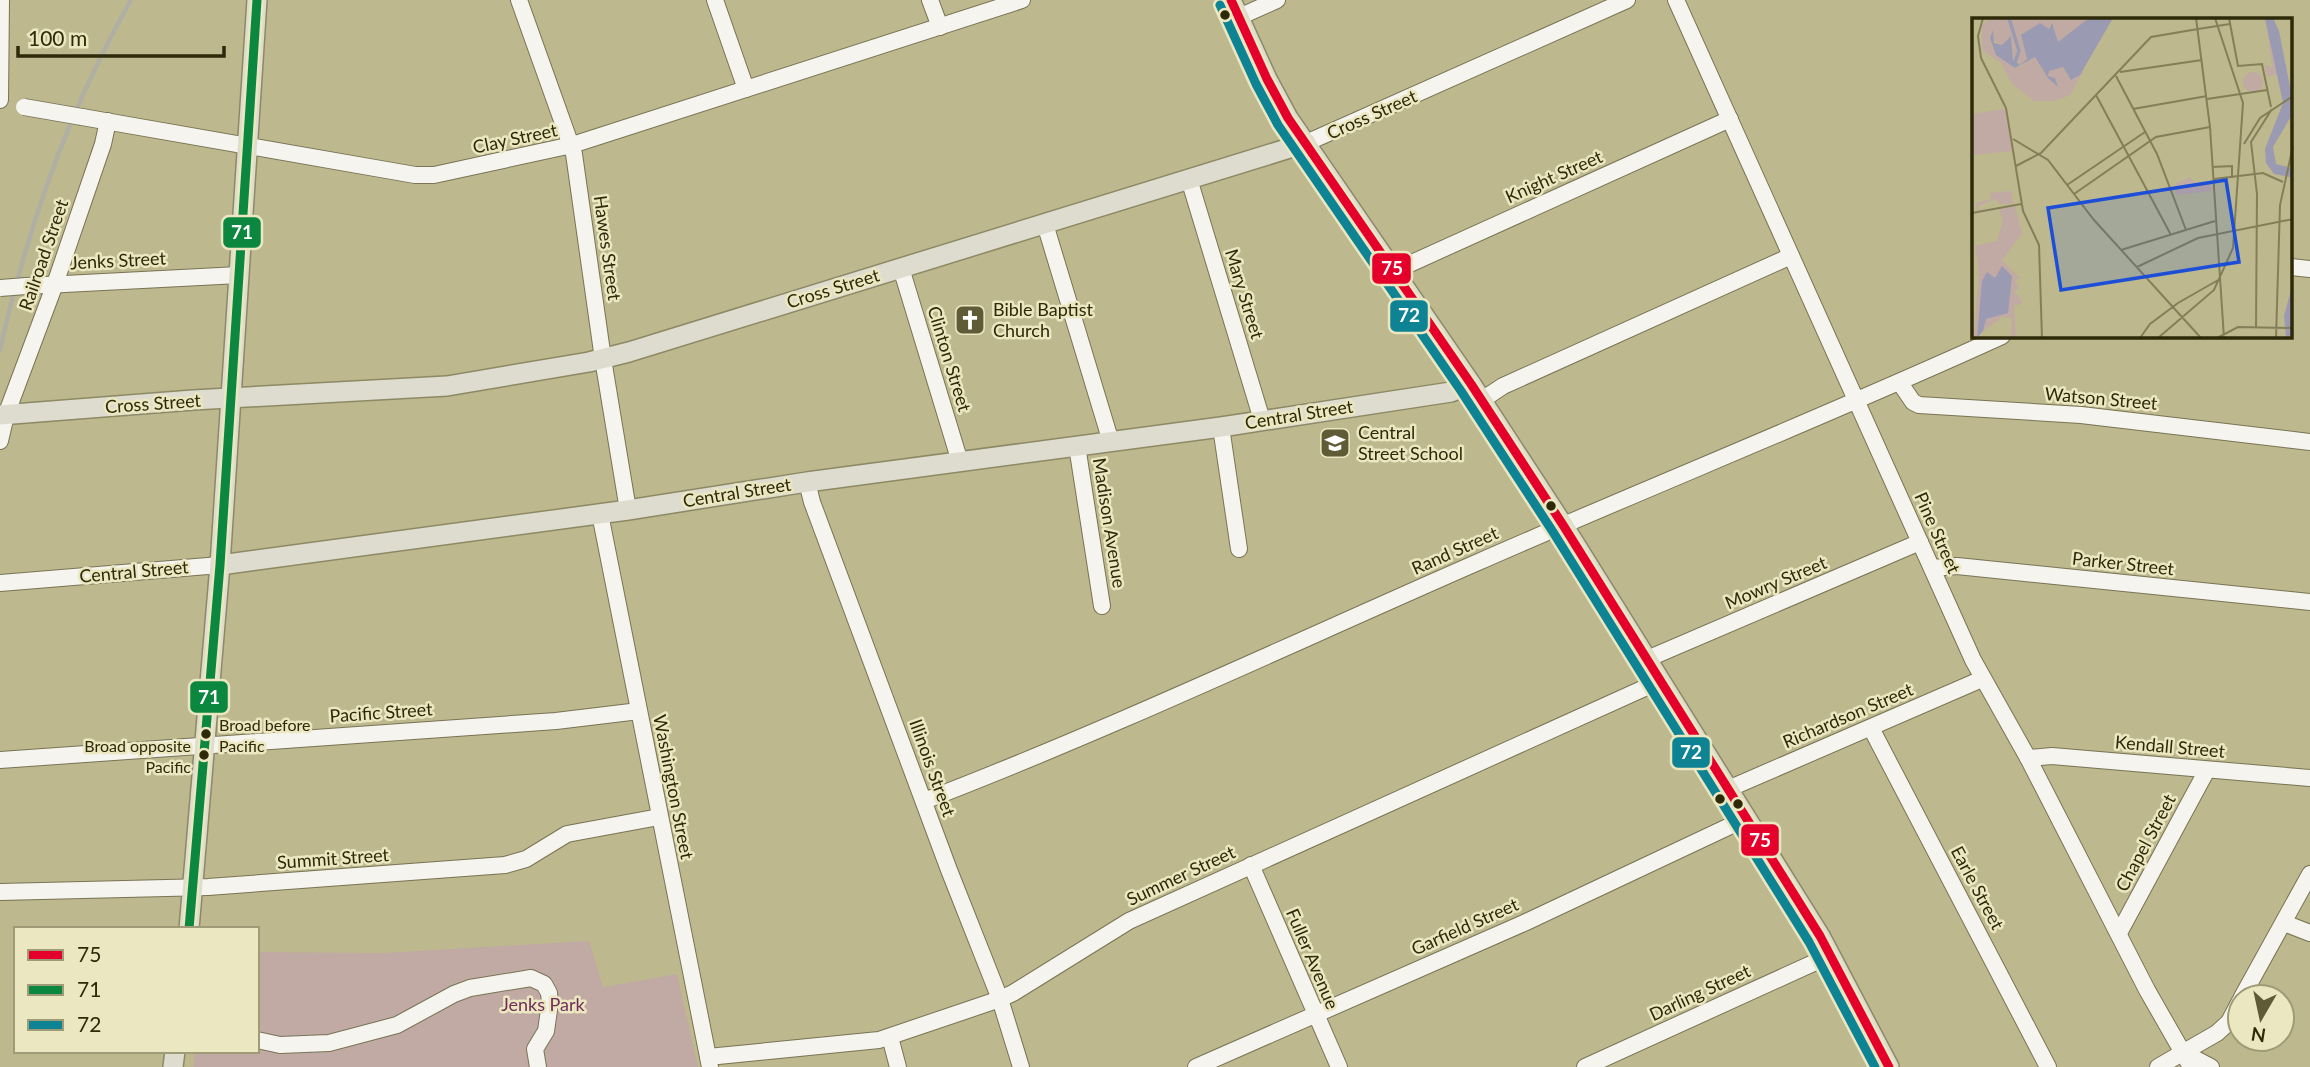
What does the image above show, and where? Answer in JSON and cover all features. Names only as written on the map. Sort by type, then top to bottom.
[{"type":"main road","points":[[188,927],[220,565],[257,0]]},
{"type":"main road","points":[[1235,9],[1276,97],[1477,392],[1563,525],[1831,955],[1889,1067]]},
{"type":"main road","name":"Cross Street","points":[[3,415],[447,386],[603,359],[1306,143]]},
{"type":"main road","name":"Central Street","points":[[220,565],[1221,427],[1451,392],[1477,392]]},
{"type":"street","points":[[0,101],[1,0]]},
{"type":"street","name":"Hawes Street","points":[[519,0],[572,145],[628,510]]},
{"type":"street","points":[[715,0],[747,89]]},
{"type":"street","points":[[930,0],[940,27]]},
{"type":"street","name":"Clay Street","points":[[0,101],[424,176],[572,145],[1022,0]]},
{"type":"street","points":[[1235,9],[1277,0]]},
{"type":"street","name":"Cross Street","points":[[1306,143],[1627,0]]},
{"type":"street","name":"Pine Street","points":[[1676,0],[1982,678],[2028,758],[2147,990],[2187,1060]]},
{"type":"street","name":"Knight Street","points":[[1394,271],[1730,119]]},
{"type":"street","name":"Railroad Street","points":[[0,441],[3,415],[55,284],[103,144],[108,121]]},
{"type":"street","name":"Mary Street","points":[[1189,179],[1262,420]]},
{"type":"street","points":[[1045,224],[1111,442]]},
{"type":"street","name":"Central Street","points":[[1477,392],[1503,386],[1791,256]]},
{"type":"street","points":[[2292,267],[2310,269]]},
{"type":"street","name":"Clinton Street","points":[[901,268],[960,462]]},
{"type":"street","name":"Jenks Street","points":[[0,288],[239,275]]},
{"type":"street","name":"Rand Street","points":[[923,801],[1186,692],[1563,525],[1900,383],[1998,338]]},
{"type":"street","name":"Watson Street","points":[[1900,383],[1913,402],[1919,405],[2081,415],[2310,442]]},
{"type":"street","points":[[1221,427],[1240,549]]},
{"type":"street","name":"Madison Avenue","points":[[1077,446],[1102,606]]},
{"type":"street","name":"Illinois Street","points":[[807,482],[812,502],[923,801],[1000,999],[1021,1067]]},
{"type":"street","name":"Washington Street","points":[[600,514],[709,1062]]},
{"type":"street","name":"Mowry Street","points":[[1647,659],[1920,542]]},
{"type":"street","name":"Central Street","points":[[0,583],[220,565]]},
{"type":"street","name":"Parker Street","points":[[1932,568],[1957,566],[2310,602]]},
{"type":"street","name":"Richardson Street","points":[[1728,789],[1982,678]]},
{"type":"street","name":"Summer Street","points":[[709,1062],[879,1040],[1000,999],[1129,921],[1660,681]]},
{"type":"street","name":"Pacific Street","points":[[0,760],[556,721],[639,711]]},
{"type":"street","name":"Earle Street","points":[[1871,728],[2048,1067]]},
{"type":"street","name":"Kendall Street","points":[[2028,758],[2052,756],[2310,778]]},
{"type":"street","name":"Chapel Street","points":[[2119,933],[2207,770]]},
{"type":"street","name":"Summit Street","points":[[0,892],[192,888],[505,865],[526,859],[567,834],[659,817]]},
{"type":"street","name":"Garfield Street","points":[[1196,1067],[1524,923],[1747,818]]},
{"type":"street","name":"Fuller Avenue","points":[[1251,865],[1339,1067]]},
{"type":"street","points":[[2250,983],[2310,874]]},
{"type":"street","points":[[2284,923],[2310,933]]},
{"type":"street","name":"Darling Street","points":[[1585,1067],[1831,955]]},
{"type":"street","points":[[259,1040],[280,1045],[329,1043],[397,1025],[453,993],[531,978],[544,984],[550,1003],[546,1031],[534,1049],[538,1067]]},
{"type":"street","points":[[2158,1067],[2187,1060],[2226,1025]]},
{"type":"street","points":[[890,1037],[898,1067]]},
{"type":"street","points":[[2187,1060],[2211,1067]]},
{"type":"green space","name":"Jenks Park","points":[[589,941],[603,987],[677,974],[698,1067],[193,1067],[195,1053],[259,1053],[259,952],[384,953]]},
{"type":"railway","points":[[0,350],[23,259],[52,170],[88,84],[131,0]]},
{"type":"transit line","name":"71","points":[[189,927],[220,565],[257,0]]},
{"type":"transit line","name":"75","points":[[1231,0],[1288,118],[1471,384],[1563,525],[1820,936],[1889,1067]]},
{"type":"transit line","name":"72","points":[[1220,5],[1278,125],[1461,391],[1553,532],[1809,942],[1875,1067]]},
{"type":"place","name":"Bible Baptist Church","points":[[970,320]]},
{"type":"place","name":"Central Street School","points":[[1335,443]]},
{"type":"place","name":"Broad before Pacific","points":[[206,734]]},
{"type":"place","name":"Broad opposite Pacific","points":[[204,755]]}]
